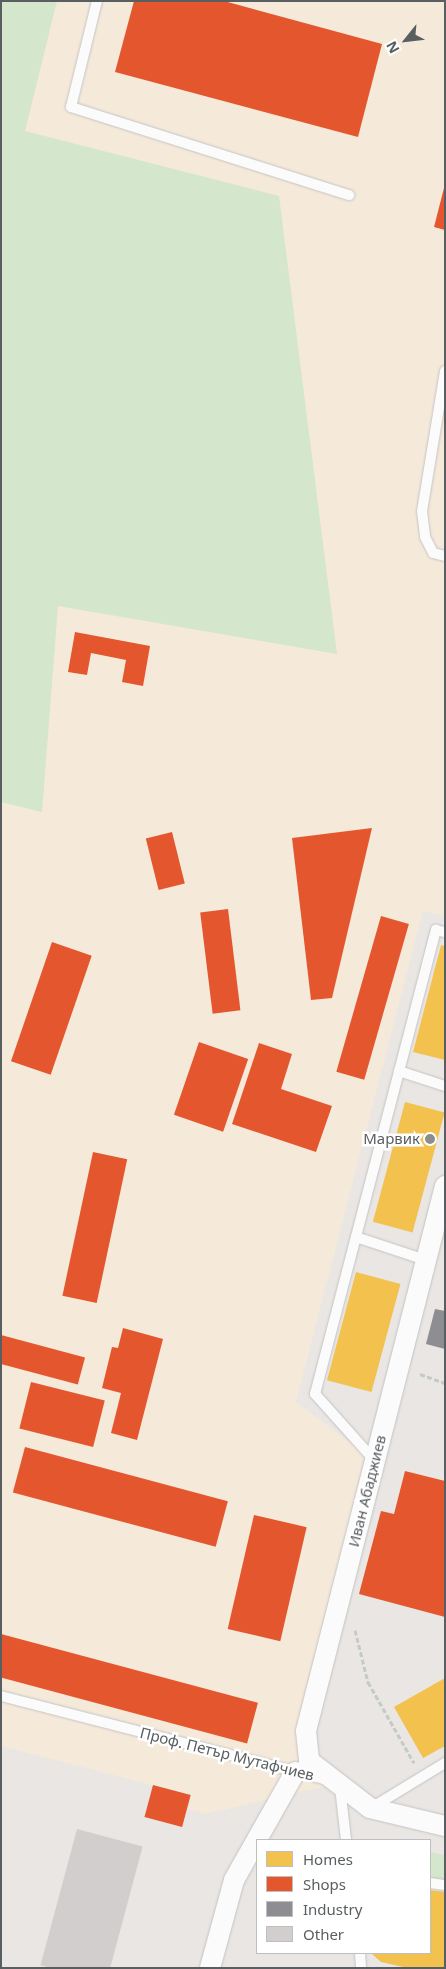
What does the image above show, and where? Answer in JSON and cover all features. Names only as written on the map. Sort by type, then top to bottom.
[{"type":"street","name":"Иван Абаджиев","points":[[339,1783],[309,1761],[306,1732],[444,1189]]},
{"type":"street","points":[[257,1839],[295,1772]]},
{"type":"street","name":"Проф. Петър Мутафчиев","points":[[339,1783],[370,1808],[445,1826]]},
{"type":"street","points":[[210,1968],[234,1880],[256,1841]]},
{"type":"lane","points":[[96,1],[71,107],[349,195]]},
{"type":"lane","points":[[445,371],[422,511],[425,537],[433,553],[445,556]]},
{"type":"lane","points":[[375,1461],[316,1394],[436,930],[445,932]]},
{"type":"lane","points":[[399,1072],[445,1086]]},
{"type":"lane","points":[[356,1237],[426,1260]]},
{"type":"lane","name":"Проф. Петър Мутафчиев","points":[[1,1696],[339,1783]]},
{"type":"lane","points":[[370,1808],[445,1763]]},
{"type":"lane","points":[[339,1783],[346,1839]]},
{"type":"lane","points":[[431,1882],[445,1885]]},
{"type":"lane","points":[[360,1954],[361,1968]]},
{"type":"path","points":[[353,1620],[368,1682],[421,1776]]},
{"type":"shaded area","points":[[1,1],[445,1],[445,916],[423,911],[296,1402],[375,1461],[309,1761],[339,1783],[206,1814],[188,1809],[191,1795],[1,1746]]},
{"type":"green space","points":[[1,1],[57,1],[25,131],[279,196],[337,654],[58,606],[42,812],[1,802]]},
{"type":"green space","points":[[431,1852],[445,1855],[445,1882],[431,1878]]},
{"type":"building: Homes","points":[[441,945],[445,946],[445,1060],[413,1052]]},
{"type":"building: Homes","points":[[405,1102],[445,1113],[413,1232],[373,1222]]},
{"type":"building: Homes","points":[[356,1272],[400,1284],[371,1392],[327,1380]]},
{"type":"building: Homes","points":[[445,1678],[445,1746],[423,1758],[394,1707]]},
{"type":"building: Homes","points":[[431,1890],[445,1892],[445,1968],[408,1968],[381,1962],[372,1954],[431,1954]]},
{"type":"building: Shops","points":[[134,1],[224,1],[382,44],[358,137],[115,72]]},
{"type":"building: Shops","points":[[445,188],[445,230],[434,227]]},
{"type":"building: Shops","points":[[75,632],[150,646],[143,686],[122,682],[126,660],[91,653],[87,675],[68,672]]},
{"type":"building: Shops","points":[[372,828],[332,998],[311,1000],[292,838]]},
{"type":"building: Shops","points":[[172,832],[185,883],[159,890],[146,839]]},
{"type":"building: Shops","points":[[228,909],[240,1010],[213,1014],[200,912]]},
{"type":"building: Shops","points":[[381,916],[409,924],[364,1080],[336,1072]]},
{"type":"building: Shops","points":[[52,942],[92,956],[51,1075],[11,1061]]},
{"type":"building: Shops","points":[[199,1042],[248,1059],[223,1132],[174,1115]]},
{"type":"building: Shops","points":[[259,1043],[292,1054],[281,1089],[332,1106],[316,1152],[232,1124]]},
{"type":"building: Shops","points":[[93,1152],[127,1159],[97,1303],[62,1296]]},
{"type":"building: Shops","points":[[123,1328],[163,1339],[137,1440],[111,1433],[121,1393],[102,1388],[112,1347],[118,1348]]},
{"type":"building: Shops","points":[[1,1335],[85,1358],[78,1385],[1,1364]]},
{"type":"building: Shops","points":[[31,1382],[105,1400],[93,1447],[19,1429]]},
{"type":"building: Shops","points":[[25,1447],[228,1501],[216,1547],[13,1492]]},
{"type":"building: Shops","points":[[405,1471],[445,1481],[445,1617],[359,1594],[381,1511],[394,1514]]},
{"type":"building: Shops","points":[[254,1515],[307,1527],[280,1641],[228,1629]]},
{"type":"building: Shops","points":[[1,1634],[258,1703],[247,1743],[1,1677]]},
{"type":"building: Shops","points":[[153,1785],[191,1795],[182,1827],[144,1817]]},
{"type":"building: Industry","points":[[435,1309],[445,1311],[445,1349],[426,1344]]},
{"type":"building: Other","points":[[77,1829],[143,1847],[110,1968],[51,1968],[41,1965]]},
{"type":"place","name":"Марвик","points":[[430,1139]]}]
